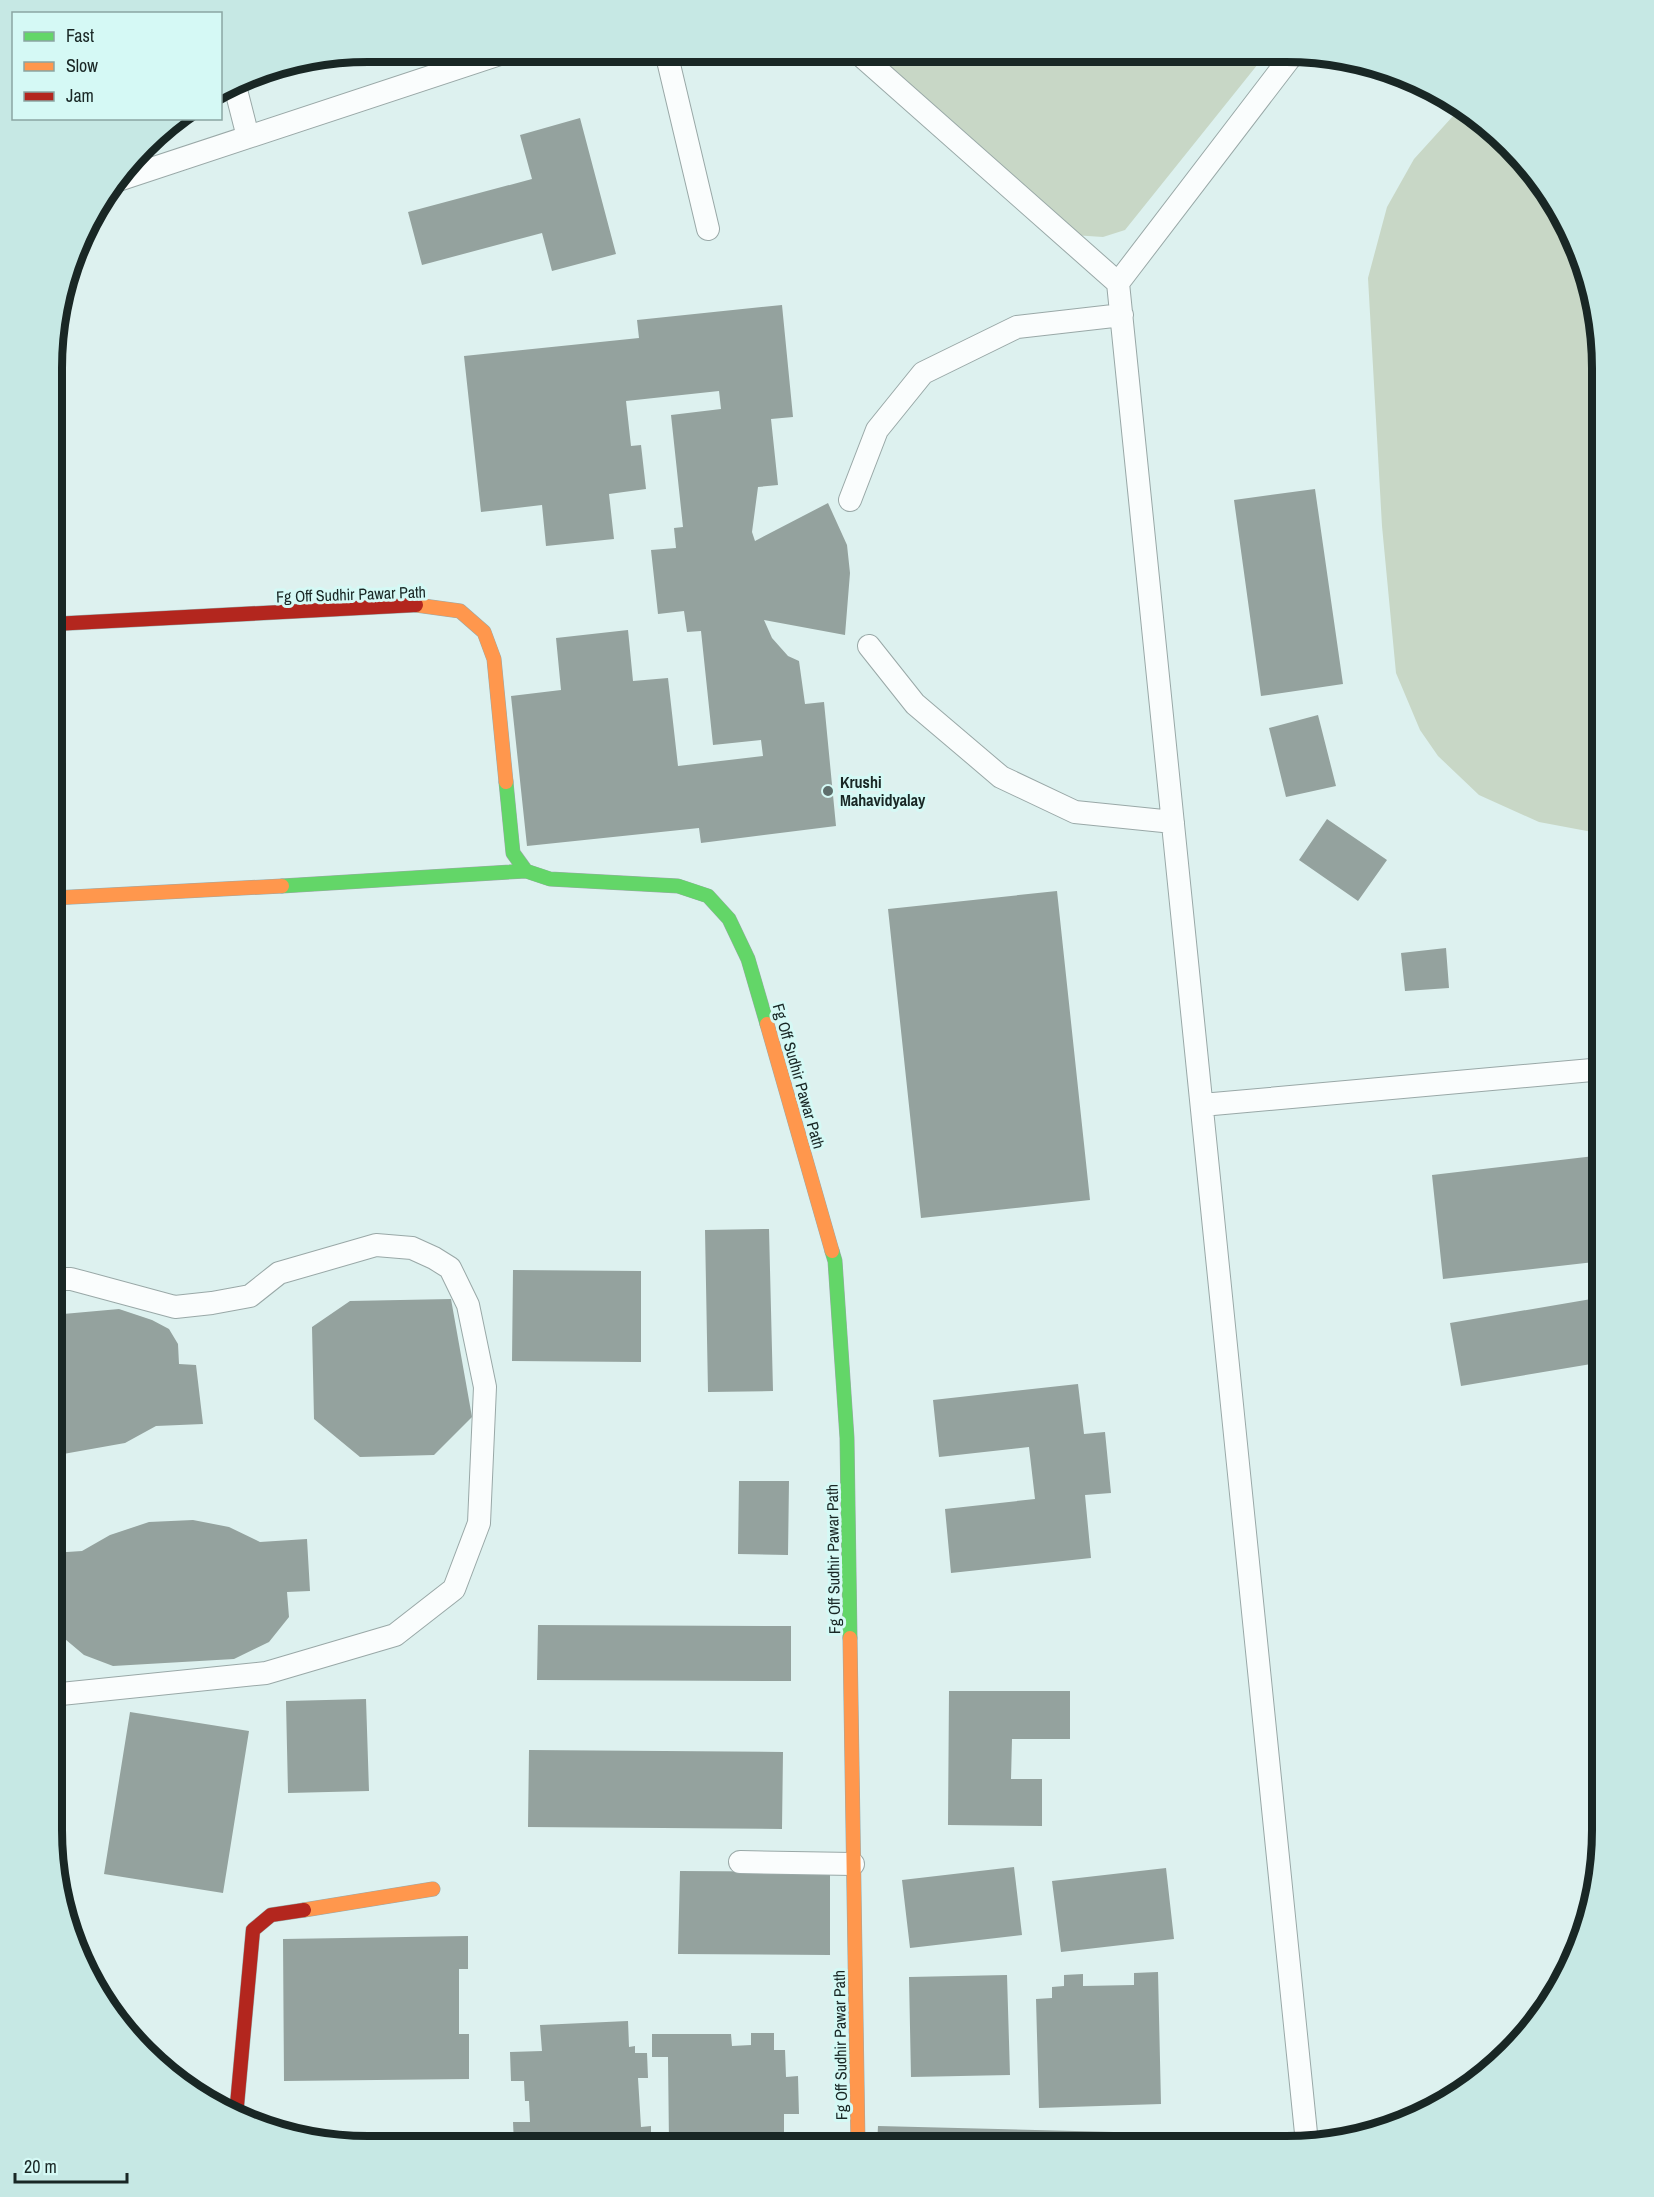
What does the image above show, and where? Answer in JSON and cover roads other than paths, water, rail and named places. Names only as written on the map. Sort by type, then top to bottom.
[{"type":"street","name":"Fg Off Sudhir Pawar Path","points":[[62,624],[417,605],[460,611],[484,632],[494,659],[513,853],[526,871],[550,879],[678,886],[708,896],[729,919],[748,959],[835,1261],[847,1438],[858,2136]]},
{"type":"street","points":[[62,898],[175,893],[526,871]]},
{"type":"street","points":[[237,2106],[253,1930],[271,1915],[433,1889]]},
{"type":"lane","points":[[129,176],[476,62]]},
{"type":"lane","points":[[668,62],[708,229]]},
{"type":"lane","points":[[868,62],[1118,283],[1306,2135]]},
{"type":"lane","points":[[1118,283],[1287,62]]},
{"type":"lane","points":[[236,91],[248,137]]},
{"type":"lane","points":[[850,501],[877,430],[923,373],[1017,327],[1122,315]]},
{"type":"lane","points":[[869,646],[915,704],[1001,777],[1075,812],[1173,822]]},
{"type":"lane","points":[[1202,1105],[1592,1070]]},
{"type":"lane","points":[[62,1280],[70,1280],[175,1307],[250,1296],[279,1273],[376,1245],[412,1248],[450,1268],[468,1305],[485,1387],[479,1523],[454,1589],[395,1635],[266,1673],[62,1694]]},
{"type":"lane","points":[[740,1862],[853,1864]]},
{"type":"place","name":"Krushi Mahavidyalay","points":[[828,791]]}]
